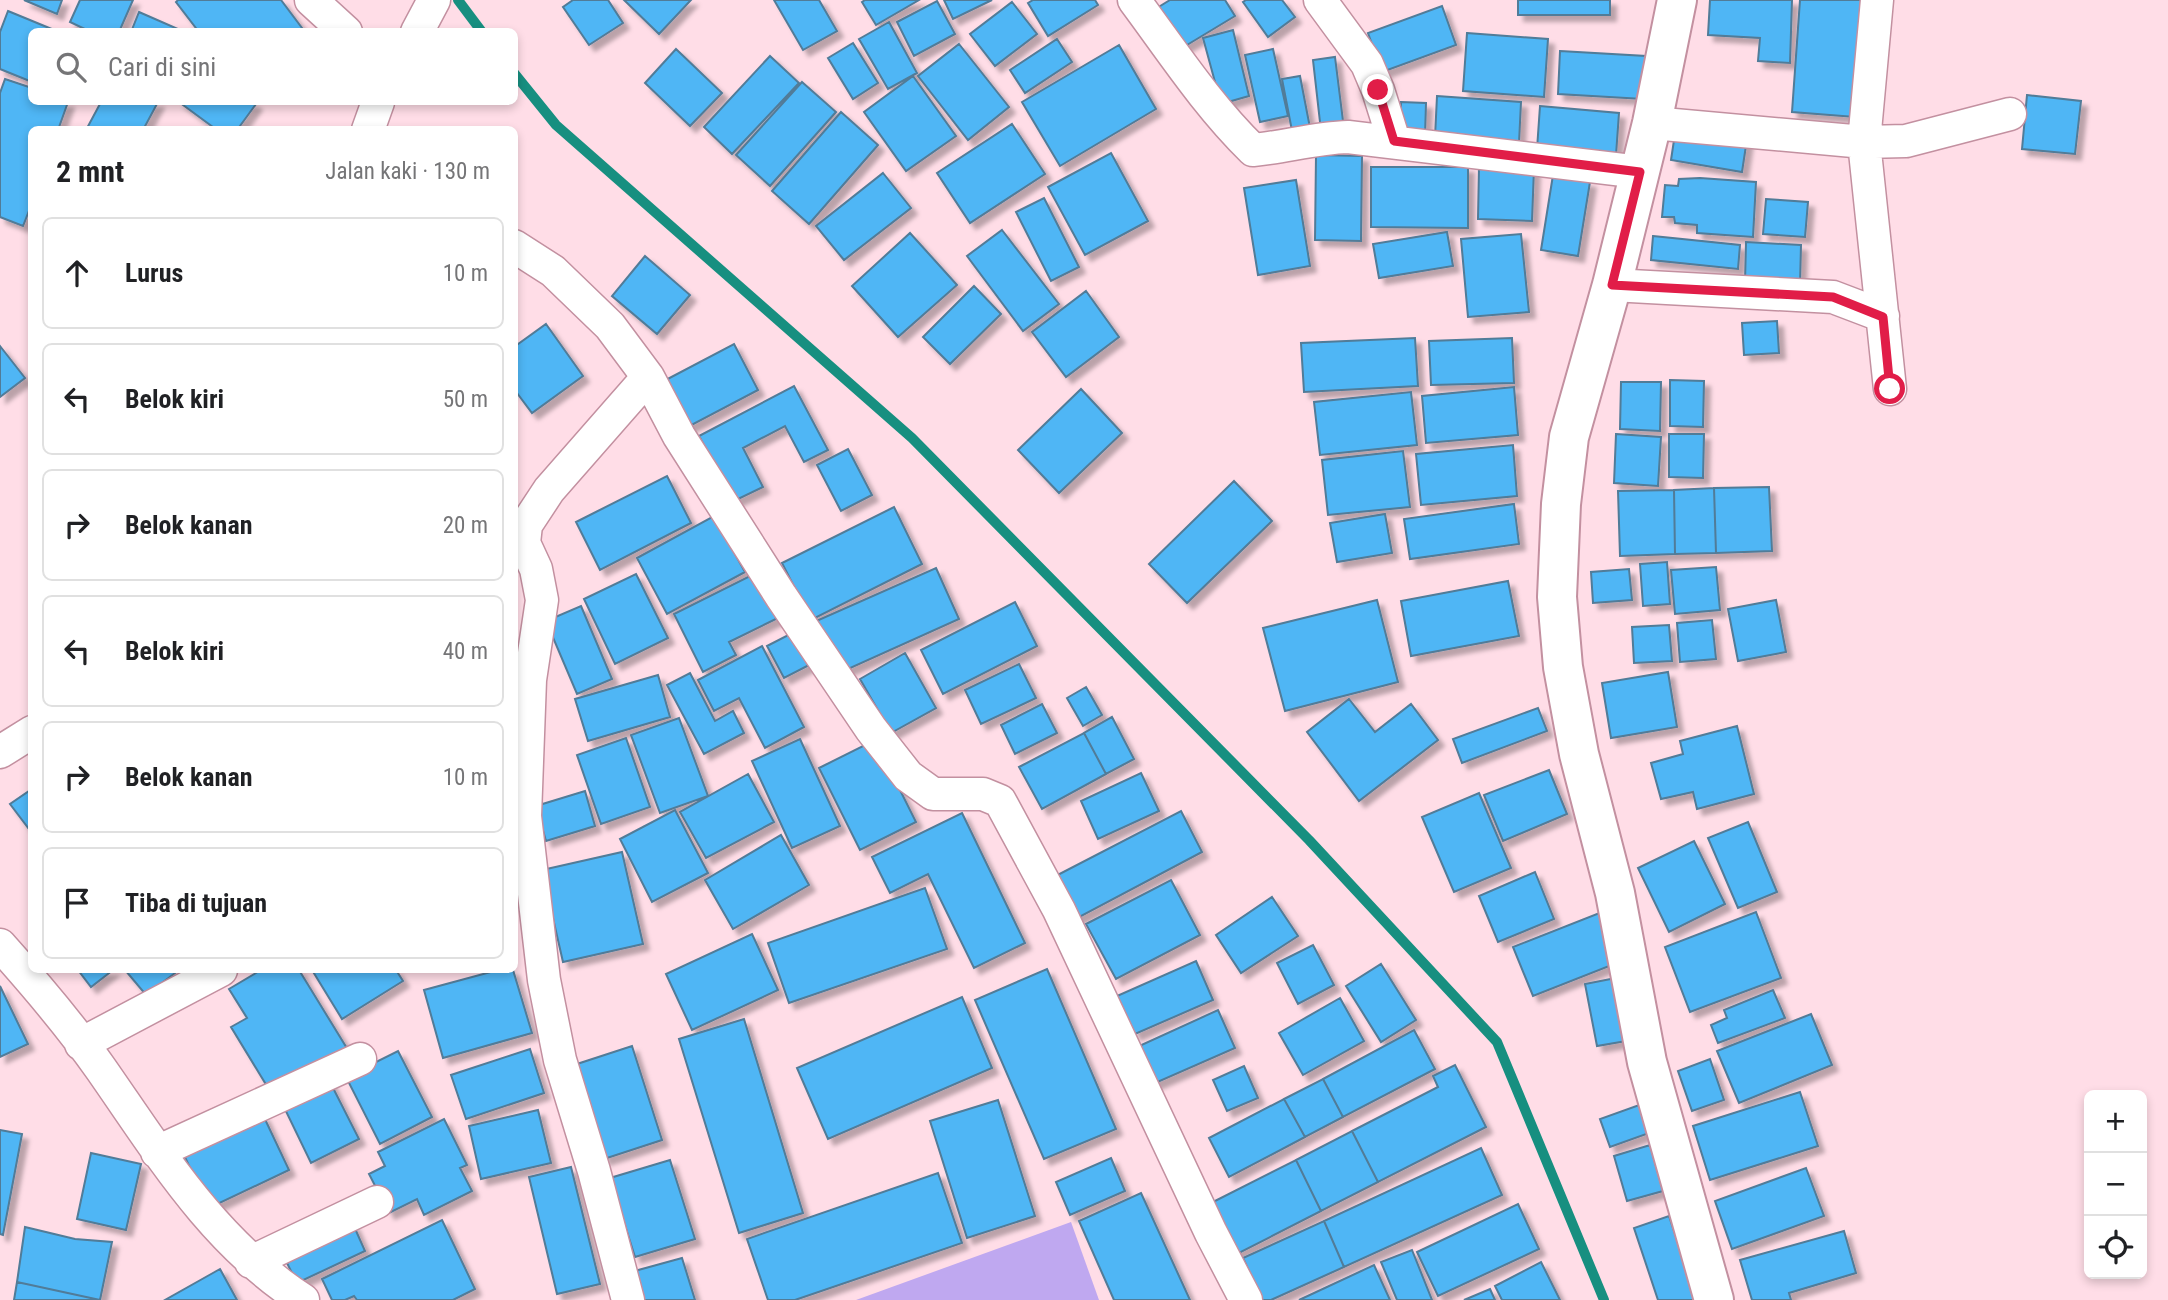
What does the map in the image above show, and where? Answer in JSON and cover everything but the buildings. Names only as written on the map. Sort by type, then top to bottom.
[{"type":"street","points":[[311,0],[342,28]]},
{"type":"street","points":[[419,28],[434,0]]},
{"type":"street","points":[[1135,0],[1206,96],[1253,150],[1322,138],[1348,137],[1640,172]]},
{"type":"street","points":[[1320,0],[1367,64],[1394,141]]},
{"type":"street","points":[[1677,0],[1653,123],[1612,285],[1569,437],[1561,504],[1557,597],[1563,667],[1579,754],[1626,948],[1647,1062],[1714,1300]]},
{"type":"street","points":[[1877,0],[1864,142],[1890,389]]},
{"type":"street","points":[[369,126],[377,105]]},
{"type":"street","points":[[1653,123],[1864,142],[1906,141],[2010,114]]},
{"type":"street","points":[[518,249],[553,271],[600,317],[648,377],[678,436],[781,596],[871,729],[908,776],[933,794],[983,794],[1000,801],[1059,910],[1211,1233],[1246,1300]]},
{"type":"street","points":[[1612,285],[1833,297],[1883,317]]},
{"type":"street","points":[[628,1300],[594,1171],[560,1060],[544,980],[525,816],[530,680],[542,600],[536,569],[524,543],[526,525],[549,491],[648,377]]},
{"type":"street","points":[[0,752],[28,734]]},
{"type":"street","points":[[0,944],[81,1044],[158,1152],[231,1243],[251,1262],[303,1300]]},
{"type":"street","points":[[81,1044],[215,973]]},
{"type":"street","points":[[158,1152],[360,1059]]},
{"type":"street","points":[[251,1262],[377,1202]]},
{"type":"shaded area","points":[[1071,1222],[1099,1300],[856,1300]]},
{"type":"waterway","points":[[458,0],[479,28]]},
{"type":"waterway","points":[[518,78],[556,125],[912,438],[1309,840],[1497,1042],[1604,1300]]},
{"type":"route","points":[[1378,90],[1394,141],[1640,172],[1612,285],[1833,297],[1883,317],[1890,389]]}]
